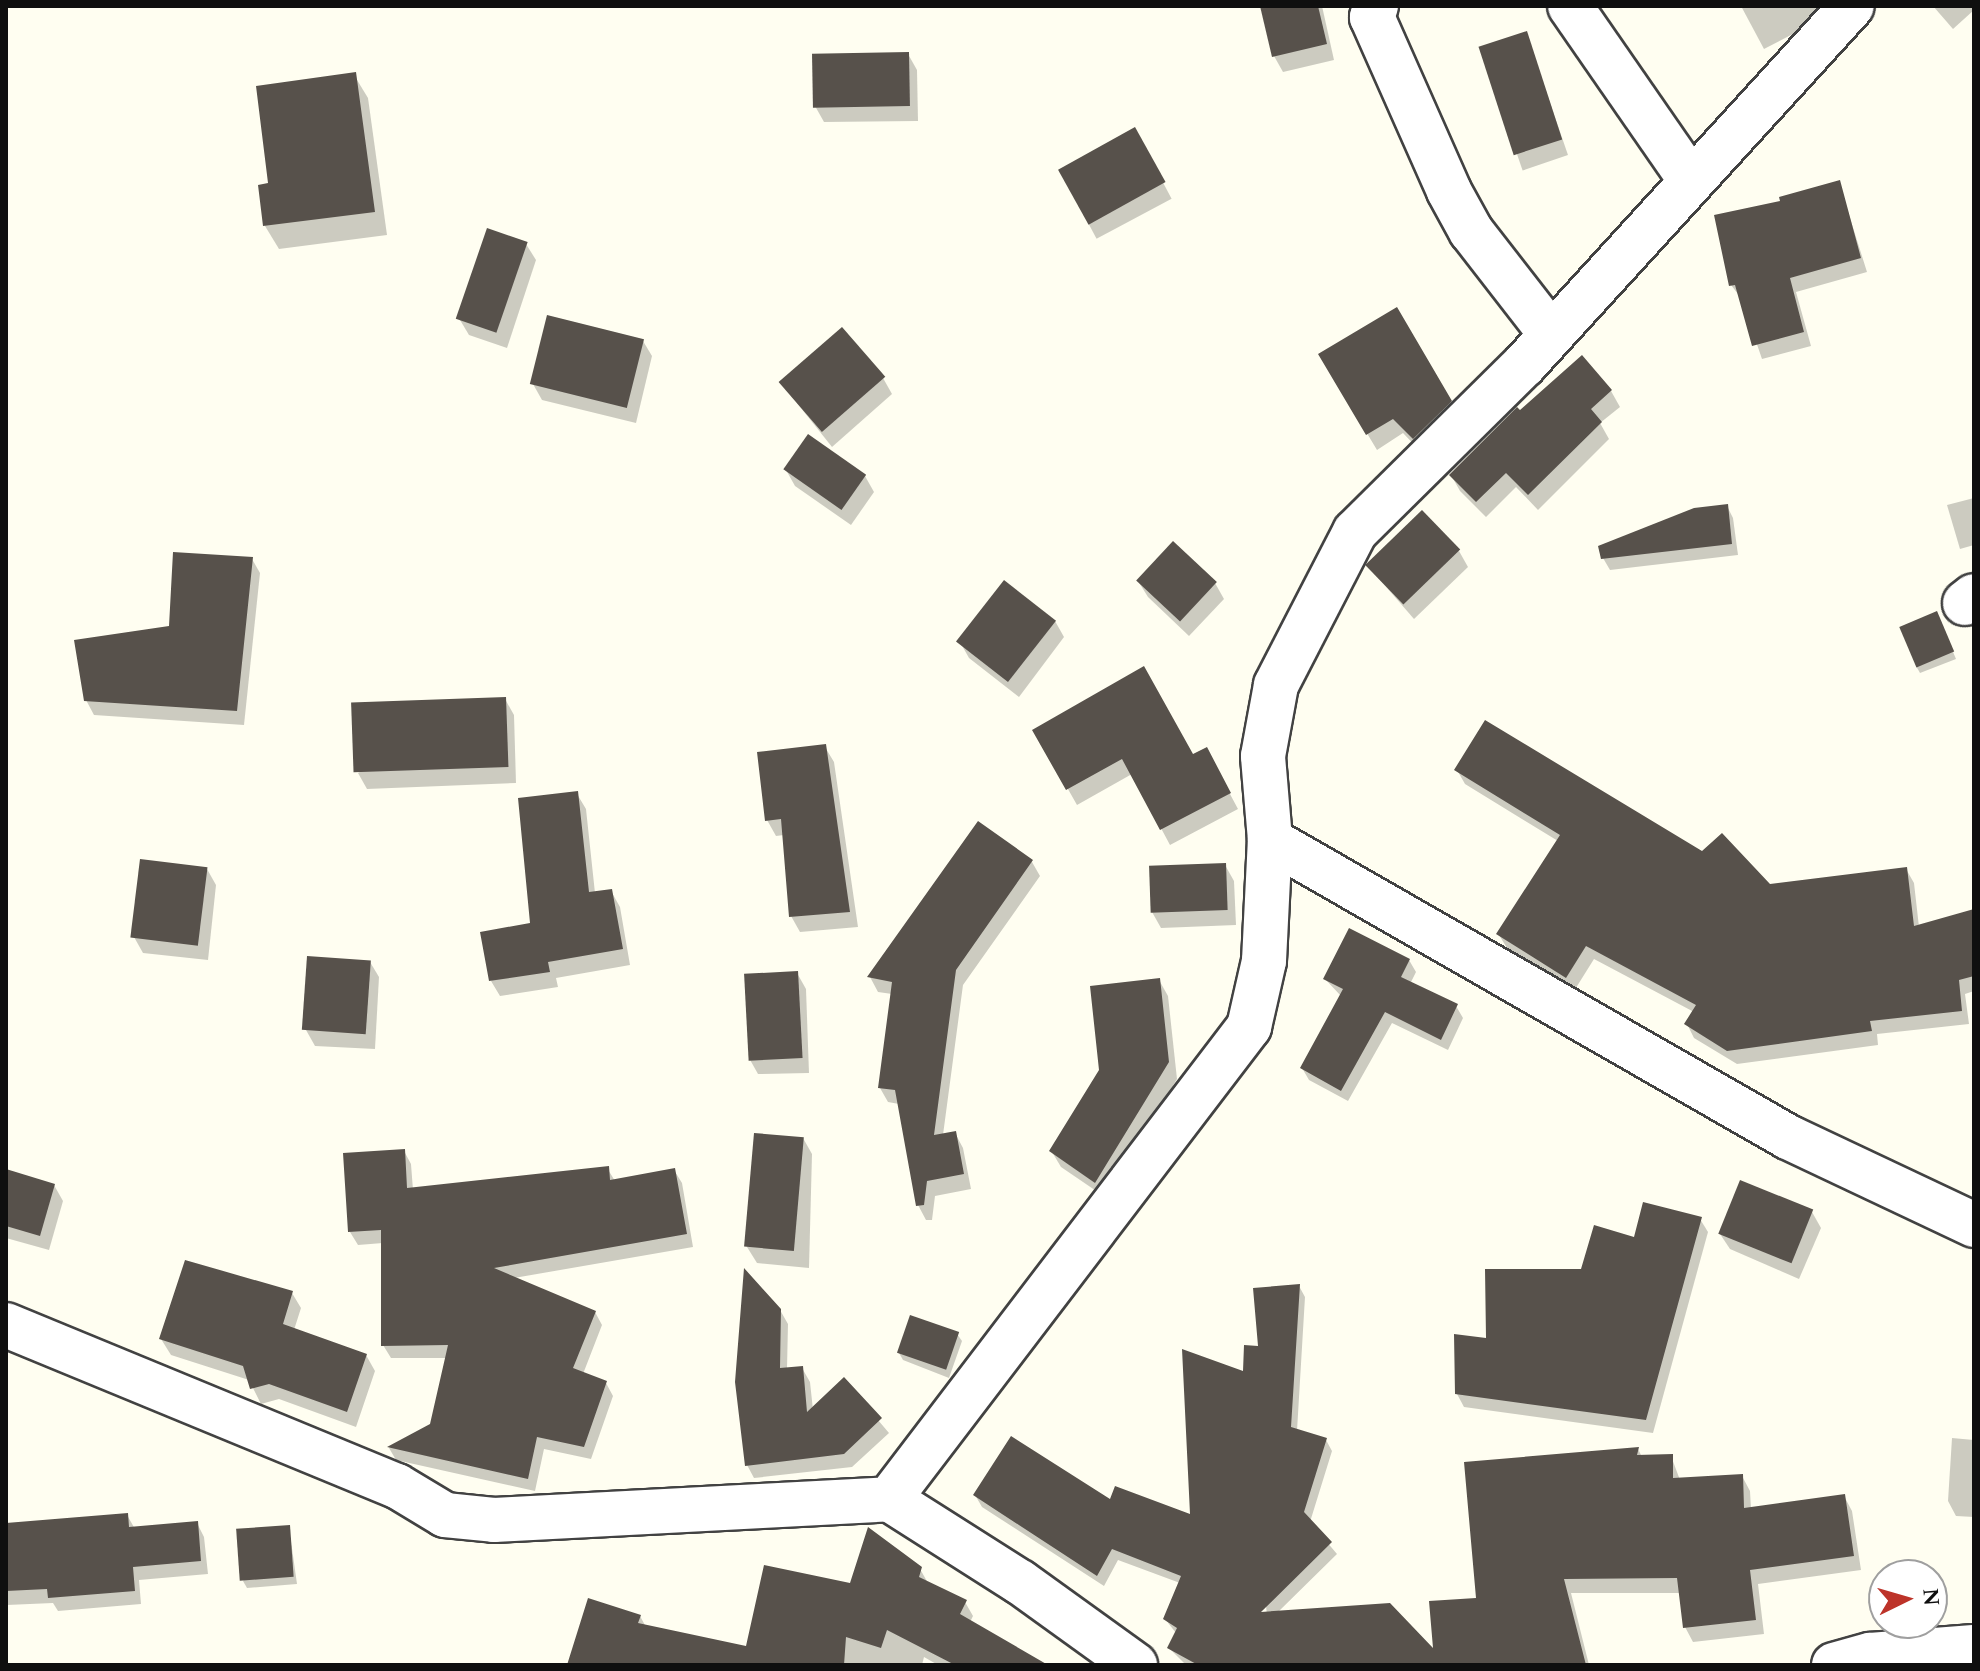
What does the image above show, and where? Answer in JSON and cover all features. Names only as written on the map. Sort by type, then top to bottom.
[{"type":"street","points":[[1376,6],[1372,17],[1449,191],[1471,231],[1551,334]]},
{"type":"street","points":[[1570,6],[1690,179]]},
{"type":"street","points":[[889,1499],[1249,1027],[1264,961],[1270,840],[1263,756],[1276,685],[1355,532],[1551,334],[1852,6]]},
{"type":"street","points":[[1270,840],[1788,1137],[1974,1225]]},
{"type":"street","points":[[6,1325],[397,1486],[445,1515],[494,1520],[889,1499],[1020,1582],[1135,1665]]},
{"type":"street","points":[[1834,1665],[1870,1655],[1974,1647]]},
{"type":"building","points":[[1260,6],[1318,6],[1327,44],[1272,57]]},
{"type":"building","points":[[1527,31],[1562,139],[1514,155],[1478,47]]},
{"type":"building","points":[[909,52],[910,106],[813,108],[812,54]]},
{"type":"building","points":[[356,72],[375,212],[263,226],[258,185],[268,183],[256,86]]},
{"type":"building","points":[[1135,127],[1166,182],[1089,225],[1058,170]]},
{"type":"building","points":[[1840,180],[1861,258],[1790,278],[1804,332],[1752,346],[1735,285],[1729,286],[1714,215],[1780,201],[1779,197]]},
{"type":"building","points":[[487,228],[528,242],[496,333],[456,319]]},
{"type":"building","points":[[1397,307],[1452,401],[1413,439],[1393,419],[1366,435],[1318,354]]},
{"type":"building","points":[[547,315],[644,339],[627,408],[530,384]]},
{"type":"building","points":[[842,327],[885,377],[822,432],[779,382]]},
{"type":"building","points":[[1582,355],[1612,390],[1591,409],[1602,422],[1528,495],[1506,473],[1476,502],[1449,475],[1517,407],[1520,410]]},
{"type":"building","points":[[808,434],[866,475],[841,510],[783,469]]},
{"type":"building","points":[[1728,504],[1732,544],[1601,559],[1598,546],[1694,508]]},
{"type":"building","points":[[1422,510],[1460,550],[1403,604],[1365,565]]},
{"type":"building","points":[[1173,541],[1217,582],[1180,621],[1136,580]]},
{"type":"building","points":[[173,552],[253,557],[237,711],[84,701],[74,640],[169,626]]},
{"type":"building","points":[[1004,580],[1056,621],[1008,682],[956,641]]},
{"type":"building","points":[[1937,611],[1954,652],[1916,668],[1899,627]]},
{"type":"building","points":[[1144,666],[1193,754],[1207,747],[1231,793],[1160,830],[1122,759],[1066,790],[1032,730]]},
{"type":"building","points":[[506,697],[508,767],[354,772],[351,702]]},
{"type":"building","points":[[1485,720],[1702,851],[1722,833],[1770,884],[1907,867],[1914,926],[1974,909],[1974,976],[1959,980],[1962,1011],[1870,1021],[1872,1031],[1727,1051],[1684,1024],[1696,1005],[1586,946],[1566,978],[1496,934],[1560,835],[1454,770]]},
{"type":"building","points":[[826,744],[850,912],[789,917],[781,819],[765,821],[757,752]]},
{"type":"building","points":[[578,791],[589,892],[612,889],[623,949],[548,962],[550,972],[489,981],[480,932],[530,923],[518,798]]},
{"type":"building","points":[[978,821],[1033,860],[956,970],[934,1135],[956,1131],[964,1174],[927,1181],[924,1205],[916,1206],[895,1090],[878,1088],[892,982],[867,977]]},
{"type":"building","points":[[140,859],[207,867],[198,946],[130,937]]},
{"type":"building","points":[[1226,863],[1228,910],[1151,913],[1149,866]]},
{"type":"building","points":[[1349,928],[1410,959],[1401,977],[1458,1004],[1441,1040],[1385,1012],[1341,1091],[1300,1068],[1343,989],[1323,979]]},
{"type":"building","points":[[307,956],[371,960],[366,1034],[302,1030]]},
{"type":"building","points":[[798,971],[803,1058],[749,1061],[744,974]]},
{"type":"building","points":[[1160,978],[1169,1062],[1095,1183],[1049,1151],[1099,1070],[1090,986]]},
{"type":"building","points":[[754,1133],[804,1137],[794,1251],[744,1247]]},
{"type":"building","points":[[405,1149],[407,1188],[609,1166],[610,1180],[675,1168],[687,1234],[494,1268],[596,1311],[573,1368],[607,1381],[584,1447],[537,1437],[528,1479],[387,1447],[430,1424],[448,1345],[381,1346],[381,1230],[348,1232],[343,1153]]},
{"type":"building","points":[[6,1169],[55,1184],[40,1236],[6,1226]]},
{"type":"building","points":[[1740,1180],[1813,1210],[1792,1263],[1718,1234]]},
{"type":"building","points":[[1643,1202],[1702,1217],[1646,1420],[1455,1394],[1454,1334],[1486,1338],[1485,1269],[1581,1269],[1594,1225],[1634,1237]]},
{"type":"building","points":[[185,1260],[293,1291],[283,1324],[367,1354],[347,1412],[269,1384],[250,1389],[243,1366],[159,1339]]},
{"type":"building","points":[[744,1268],[781,1309],[780,1368],[803,1366],[807,1412],[844,1377],[882,1418],[844,1454],[745,1466],[735,1382]]},
{"type":"building","points":[[1300,1284],[1291,1427],[1327,1438],[1304,1512],[1332,1542],[1261,1612],[1390,1603],[1433,1648],[1429,1601],[1476,1598],[1464,1462],[1639,1447],[1637,1455],[1673,1454],[1673,1478],[1743,1474],[1744,1508],[1845,1494],[1854,1556],[1750,1570],[1756,1620],[1683,1628],[1677,1578],[1564,1579],[1586,1665],[1198,1665],[1167,1648],[1177,1628],[1163,1619],[1181,1576],[1112,1549],[1097,1576],[973,1495],[1011,1436],[1110,1499],[1115,1486],[1190,1514],[1182,1349],[1243,1371],[1244,1345],[1258,1346],[1253,1288]]},
{"type":"building","points":[[910,1315],[959,1332],[946,1370],[897,1353]]},
{"type":"building","points":[[128,1513],[129,1527],[198,1521],[201,1561],[133,1567],[135,1591],[48,1598],[47,1589],[6,1591],[6,1523]]},
{"type":"building","points":[[290,1525],[294,1577],[240,1581],[236,1529]]},
{"type":"building","points":[[868,1527],[922,1567],[919,1577],[967,1600],[960,1614],[1048,1665],[955,1665],[887,1630],[881,1648],[846,1637],[844,1665],[567,1665],[588,1598],[641,1615],[638,1623],[746,1646],[764,1565],[850,1583]]}]
